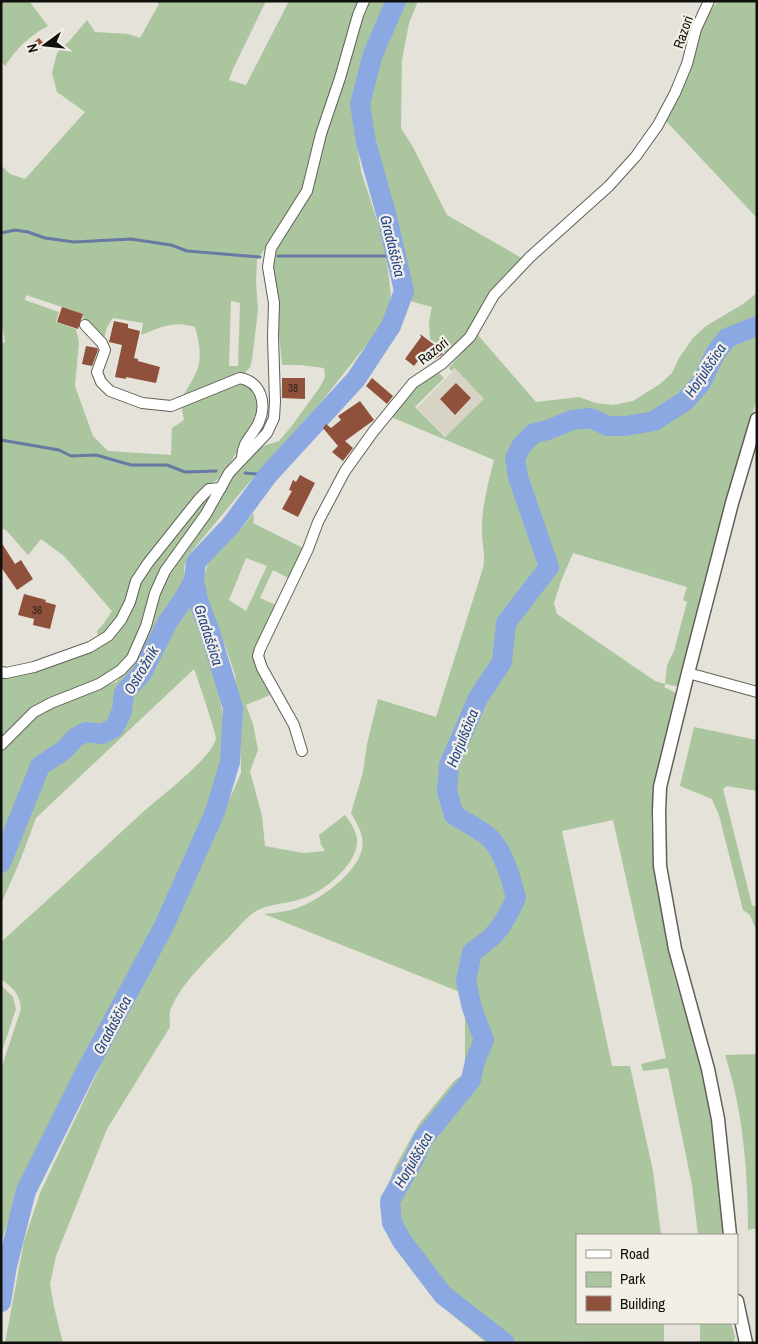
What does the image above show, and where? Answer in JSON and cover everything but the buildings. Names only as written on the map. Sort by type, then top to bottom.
[{"type":"street","points":[[1,745],[34,712],[51,703],[99,684],[121,670],[132,658],[146,626],[155,593],[165,571],[206,514],[229,472],[267,433],[274,418],[275,401],[272,337],[274,303],[268,268],[271,248],[307,191],[321,134],[364,1]]},
{"type":"street","name":"Razori","points":[[302,751],[294,725],[262,668],[258,656],[308,549],[318,522],[345,471],[373,432],[413,383],[443,363],[470,337],[494,295],[530,256],[609,186],[636,156],[658,125],[675,93],[687,64],[696,29],[709,1]]},
{"type":"street","points":[[86,325],[102,343],[105,350],[97,372],[100,382],[110,391],[142,404],[171,406],[240,378],[249,379],[260,392],[263,412],[252,434],[243,446],[242,457]]},
{"type":"street","points":[[730,1234],[718,1119],[708,1070],[675,950],[660,866],[658,812],[660,787],[688,673],[732,503],[757,419]]},
{"type":"street","points":[[1,672],[6,673],[34,667],[90,647],[108,636],[121,620],[130,602],[136,581],[148,563],[198,499],[209,489],[221,488]]},
{"type":"street","points":[[688,673],[757,692]]},
{"type":"street","points":[[738,1306],[746,1343]]},
{"type":"shaded area","points":[[456,368],[486,398],[447,437],[417,408]]},
{"type":"green space","points":[[1,1],[29,1],[48,26],[24,43],[5,66],[1,62]]},
{"type":"green space","points":[[155,1],[266,1],[229,80],[246,85],[289,1],[359,1],[355,7],[354,19],[304,190],[257,260],[258,310],[252,360],[250,367],[244,374],[180,400],[196,373],[200,358],[195,327],[174,324],[141,335],[143,323],[113,318],[107,327],[104,339],[82,317],[83,314],[26,295],[25,300],[59,312],[56,322],[76,329],[79,342],[75,386],[93,436],[108,451],[171,455],[172,428],[184,420],[181,405],[241,381],[256,389],[260,413],[223,475],[214,482],[207,484],[135,577],[121,616],[99,638],[97,631],[112,611],[64,556],[41,539],[28,555],[6,530],[1,528],[1,344],[5,342],[1,319],[1,165],[10,174],[25,179],[85,112],[57,92],[52,73],[57,53],[87,20],[95,32],[128,34],[140,38],[159,4]],"holes":[[[231,301],[240,303],[238,366],[229,366]]]},
{"type":"green space","points":[[368,1],[388,1],[380,16],[366,54],[351,103],[361,171],[385,245],[391,296],[386,320],[322,401],[246,486],[187,557],[184,568],[186,588],[212,662],[220,699],[224,722],[223,759],[203,821],[178,874],[159,926],[98,1032],[20,1187],[1,1242],[1,1069],[21,1009],[15,992],[1,979],[1,942],[195,767],[213,746],[216,738],[194,669],[36,818],[1,904],[1,752],[31,719],[53,706],[116,682],[136,661],[169,572],[238,468],[260,447],[279,441],[320,387],[325,377],[324,368],[282,365],[273,271],[274,253],[311,191],[323,135],[361,16]]},
{"type":"green space","points":[[406,1],[418,1],[409,23],[402,60],[401,128],[413,147],[447,215],[525,260],[476,324],[447,355],[438,344],[430,339],[429,321],[432,307],[410,301],[413,291],[373,139],[368,106],[373,79],[381,56]]},
{"type":"green space","points":[[718,1],[757,1],[757,218],[666,121],[700,31],[707,16]]},
{"type":"green space","points":[[757,293],[757,397],[680,687],[666,684],[664,687],[678,694],[653,796],[651,820],[653,862],[673,972],[705,1080],[712,1112],[724,1234],[698,1234],[692,1185],[668,1068],[643,1071],[641,1064],[666,1058],[613,820],[562,831],[612,1066],[630,1066],[653,1171],[661,1234],[576,1234],[576,1324],[664,1324],[664,1343],[559,1341],[559,1343],[487,1343],[456,1318],[415,1274],[391,1242],[380,1206],[395,1167],[419,1124],[454,1081],[461,1076],[465,1068],[465,1012],[460,992],[264,914],[301,907],[323,895],[344,878],[358,859],[363,844],[360,830],[351,813],[363,772],[367,744],[378,699],[436,717],[483,568],[483,515],[485,496],[494,460],[391,417],[418,385],[439,373],[444,378],[415,407],[445,437],[484,399],[455,368],[451,371],[449,368],[477,334],[536,402],[579,397],[596,403],[613,405],[633,401],[660,384],[672,373],[679,358],[693,338],[706,326],[743,304]],"holes":[[[573,553],[687,587],[683,600],[687,602],[674,651],[667,665],[665,684],[655,681],[557,614],[554,603]]]},
{"type":"green space","points":[[208,494],[209,500],[179,549],[128,656],[111,674],[52,698],[1,740],[1,674],[92,651],[115,636],[125,621],[140,582]]},
{"type":"green space","points":[[253,513],[253,523],[305,549],[292,580],[273,570],[260,598],[278,606],[254,653],[256,666],[270,695],[246,705],[253,724],[258,750],[250,771],[262,816],[265,846],[303,853],[325,851],[321,845],[319,835],[345,815],[355,832],[357,839],[356,848],[347,866],[331,883],[304,898],[267,906],[252,914],[204,962],[180,991],[170,1011],[170,1027],[107,1129],[56,1256],[50,1284],[63,1343],[5,1343],[24,1241],[40,1193],[216,830],[241,773],[240,716],[235,675],[225,645],[213,621],[204,586],[204,577],[208,563]],"holes":[[[246,558],[267,566],[246,611],[229,600]]]},
{"type":"green space","points":[[694,727],[757,740],[757,791],[727,786],[723,789],[752,905],[757,907],[757,928],[750,915],[743,910],[719,815],[712,799],[680,786]]},
{"type":"green space","points":[[1,985],[13,997],[16,1009],[1,1054]]},
{"type":"green space","points":[[757,1054],[757,1228],[748,1230],[743,1141],[736,1097],[725,1055]]},
{"type":"green space","points":[[700,1324],[731,1324],[735,1337],[734,1341],[730,1343],[700,1343]]},
{"type":"waterway","name":"Gradaščica","points":[[1,1302],[7,1266],[26,1191],[86,1071],[164,926],[215,812],[230,762],[233,708],[210,632],[198,600],[194,580],[196,562],[231,525],[268,475],[356,379],[391,326],[404,291],[387,217],[366,142],[360,104],[373,54],[396,1]]},
{"type":"waterway","points":[[1,233],[15,230],[45,238],[74,242],[131,239],[171,245],[187,251],[260,257]]},
{"type":"waterway","points":[[278,256],[397,256]]},
{"type":"waterway","name":"Horjulščica","points":[[505,1343],[443,1295],[402,1241],[392,1223],[390,1201],[423,1139],[471,1080],[475,1061],[484,1040],[472,1008],[466,981],[472,952],[499,929],[516,898],[499,850],[490,838],[454,815],[447,791],[449,765],[478,698],[502,662],[506,623],[549,567],[518,477],[515,458],[522,445],[534,433],[548,430],[572,420],[590,418],[608,426],[626,426],[654,421],[685,401],[701,383],[715,354],[727,338],[757,326]]},
{"type":"waterway","points":[[1,440],[59,450],[71,456],[96,455],[131,465],[167,465],[185,472],[216,471]]},
{"type":"waterway","points":[[245,473],[268,475]]},
{"type":"waterway","name":"Ostrožnik","points":[[1,863],[40,766],[64,750],[75,738],[86,732],[102,734],[114,728],[122,711],[124,693],[142,673],[167,623],[194,580]]}]
